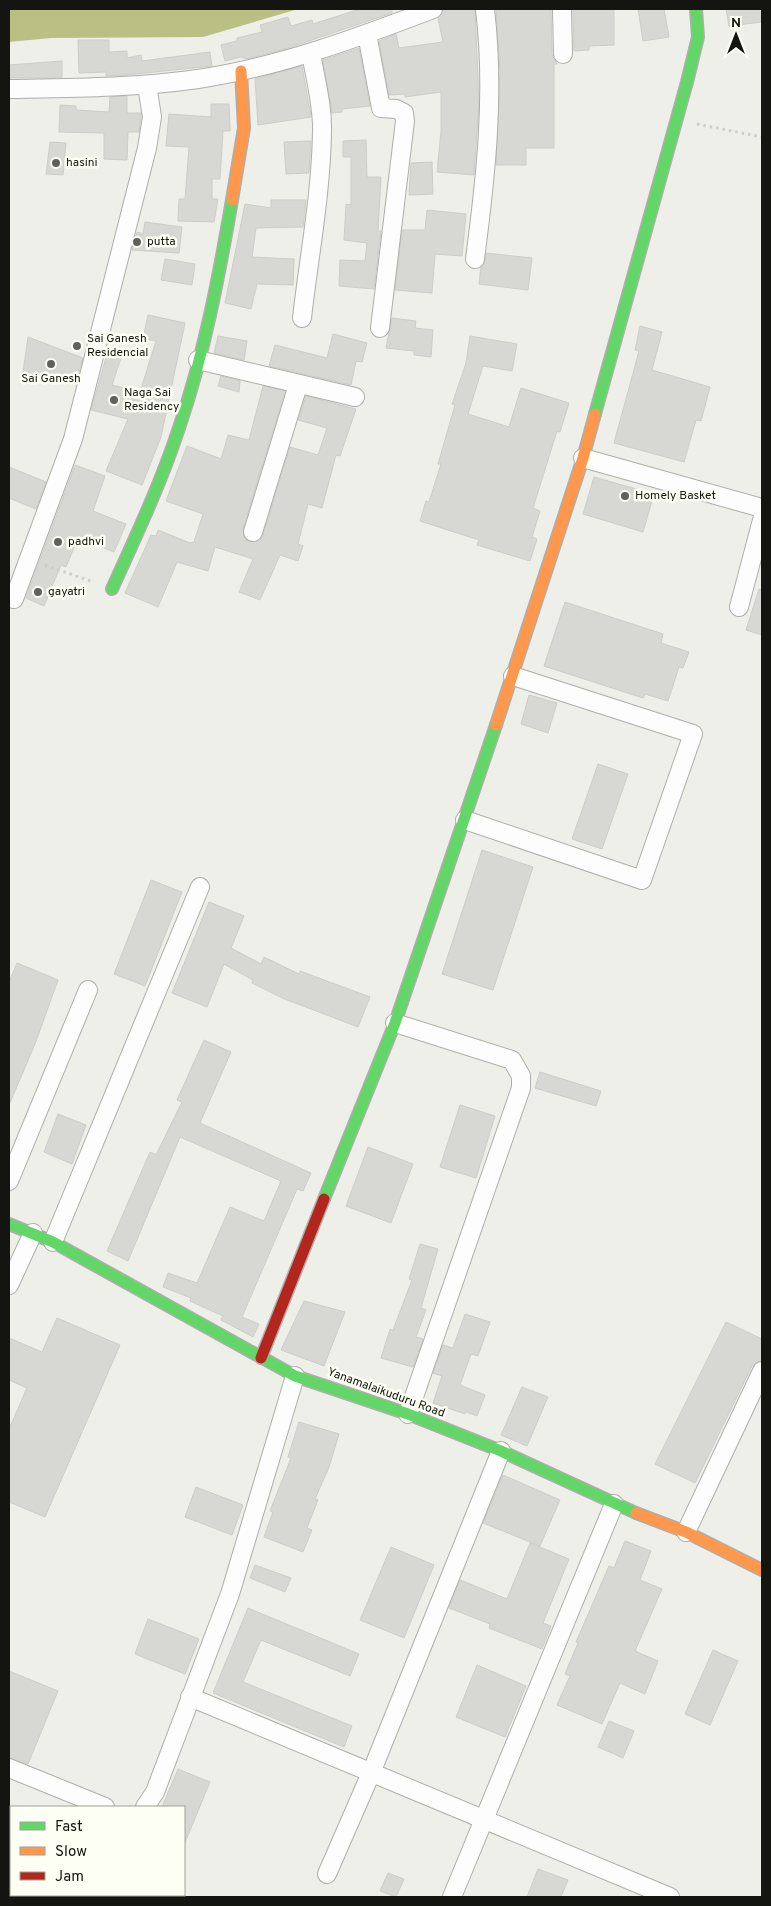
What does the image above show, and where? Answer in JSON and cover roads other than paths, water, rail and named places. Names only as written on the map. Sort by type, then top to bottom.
[{"type":"street","points":[[9,89],[147,85],[241,71],[311,53],[433,9]]},
{"type":"street","points":[[475,259],[487,162],[490,104],[490,50],[485,9]]},
{"type":"street","points":[[562,9],[563,54]]},
{"type":"street","points":[[261,1358],[395,1023],[466,820],[513,676],[583,458],[676,120],[698,37],[695,11]]},
{"type":"street","points":[[367,34],[381,108],[404,114],[406,121],[380,328]]},
{"type":"street","points":[[302,318],[310,252],[317,218],[322,130],[311,53]]},
{"type":"street","points":[[112,589],[150,504],[179,428],[198,360],[222,256],[244,128],[241,71]]},
{"type":"street","points":[[14,599],[73,439],[147,148],[152,117],[147,85]]},
{"type":"street","points":[[198,360],[355,397]]},
{"type":"street","points":[[253,532],[298,385]]},
{"type":"street","points":[[583,458],[762,508]]},
{"type":"street","points":[[739,607],[762,520]]},
{"type":"street","points":[[466,820],[642,880],[693,734],[513,676]]},
{"type":"street","points":[[53,1242],[200,887]]},
{"type":"street","points":[[9,1181],[88,990]]},
{"type":"street","points":[[395,1023],[512,1060],[521,1076],[521,1088],[408,1414]]},
{"type":"street","name":"Yanamalaikuduru Road","points":[[9,1224],[53,1242],[295,1376],[408,1414],[501,1451],[614,1504],[686,1532],[762,1570]]},
{"type":"street","points":[[9,1285],[33,1233]]},
{"type":"street","points":[[686,1532],[762,1370]]},
{"type":"street","points":[[145,1806],[155,1792],[230,1594],[295,1376]]},
{"type":"street","points":[[327,1874],[371,1774],[501,1451]]},
{"type":"street","points":[[452,1897],[486,1820],[614,1504]]},
{"type":"street","points":[[190,1697],[670,1897]]},
{"type":"street","points":[[9,1768],[103,1806]]},
{"type":"place","name":"hasini","points":[[56,163]]},
{"type":"place","name":"putta","points":[[137,242]]},
{"type":"place","name":"Sai Ganesh Residencial","points":[[77,346]]},
{"type":"place","name":"Sai Ganesh","points":[[51,364]]},
{"type":"place","name":"Naga Sai Residency","points":[[114,400]]},
{"type":"place","name":"Homely Basket","points":[[625,496]]},
{"type":"place","name":"padhvi","points":[[58,542]]},
{"type":"place","name":"gayatri","points":[[38,592]]}]
